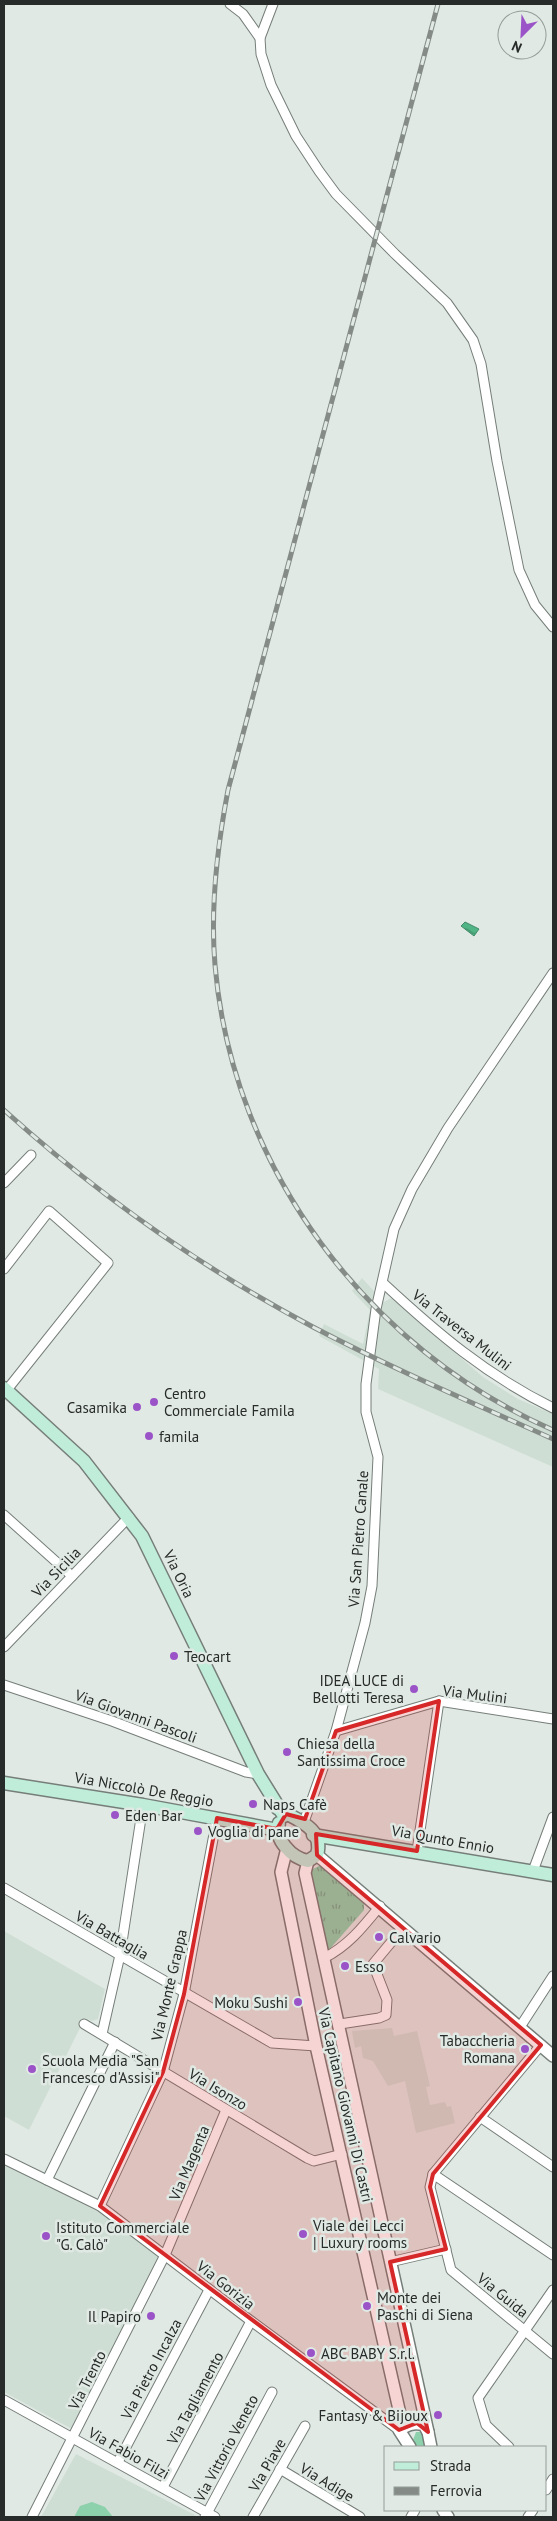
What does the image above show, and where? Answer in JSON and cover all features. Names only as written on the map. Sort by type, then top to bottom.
[{"type":"main road","name":"Via Oria","points":[[5,1390],[84,1461],[142,1536],[258,1774],[282,1813]]},
{"type":"main road","name":"Via Niccolò De Reggio","points":[[4,1783],[143,1804],[278,1830]]},
{"type":"main road","points":[[282,1813],[304,1822],[318,1843],[312,1858],[299,1859],[287,1848],[278,1830],[282,1813]]},
{"type":"main road","name":"Via Qunto Ennio","points":[[313,1834],[553,1875]]},
{"type":"street","points":[[230,4],[243,14],[260,38]]},
{"type":"street","points":[[273,4],[260,38],[261,54],[274,93],[296,136],[318,171],[364,223],[447,303],[473,340],[482,371],[497,461],[519,570],[535,605],[553,627]]},
{"type":"street","name":"Via San Pietro Canale","points":[[304,1822],[336,1731],[365,1623],[372,1586],[378,1457],[366,1412],[366,1384],[371,1340],[394,1229],[419,1176],[467,1099],[553,973]]},
{"type":"street","points":[[4,1183],[31,1155]]},
{"type":"street","points":[[4,1269],[49,1212],[108,1263],[5,1390]]},
{"type":"street","name":"Via Traversa Mulini","points":[[383,1282],[463,1352],[515,1389],[553,1408]]},
{"type":"street","points":[[4,1515],[72,1576]]},
{"type":"street","name":"Via Sicilia","points":[[4,1647],[129,1517]]},
{"type":"street","points":[[4,1530],[11,1522]]},
{"type":"street","name":"Via Giovanni Pascoli","points":[[4,1685],[112,1721],[246,1772],[258,1774]]},
{"type":"street","points":[[417,1851],[439,1701]]},
{"type":"street","name":"Via Mulini","points":[[336,1731],[439,1701],[553,1719]]},
{"type":"street","points":[[102,2034],[120,1955],[143,1804]]},
{"type":"street","points":[[533,1871],[553,1817]]},
{"type":"street","name":"Via Monte Grappa","points":[[100,2206],[163,2072],[184,1994],[217,1818]]},
{"type":"street","name":"Via Capitano Giovanni Di Castri","points":[[287,1848],[281,1872],[316,2046],[342,2154],[401,2429]]},
{"type":"street","points":[[312,1858],[380,1906],[403,1928],[553,2056]]},
{"type":"street","name":"Via Capitano Giovanni Di Castri","points":[[312,1858],[305,1873],[340,2024],[431,2446]]},
{"type":"street","name":"Via Battaglia","points":[[4,1888],[184,1994],[272,2043],[316,2046]]},
{"type":"street","points":[[324,1958],[338,1951],[358,1934],[380,1906]]},
{"type":"street","points":[[340,2024],[379,2018],[386,2015],[387,2000],[373,1964],[403,1928]]},
{"type":"street","points":[[520,2028],[550,1989],[553,1976]]},
{"type":"street","name":"Via Isonzo","points":[[84,2024],[314,2161],[342,2154]]},
{"type":"street","points":[[48,2180],[115,2042]]},
{"type":"street","points":[[541,2045],[433,2174],[553,2255]]},
{"type":"street","name":"Via Magenta","points":[[165,2255],[226,2110]]},
{"type":"street","points":[[480,2117],[553,2167]]},
{"type":"street","name":"Via Gorizia","points":[[4,2159],[100,2206],[209,2290],[401,2429]]},
{"type":"street","name":"Via Guida","points":[[433,2174],[430,2187],[451,2270],[553,2354]]},
{"type":"street","points":[[390,2262],[446,2250]]},
{"type":"street","name":"Via Trento","points":[[32,2517],[74,2438],[165,2255]]},
{"type":"street","name":"Via Pietro Incalza","points":[[118,2462],[209,2290]]},
{"type":"street","points":[[508,2446],[486,2425],[478,2398],[553,2290]]},
{"type":"street","name":"Via Tagliamento","points":[[163,2487],[251,2321]]},
{"type":"street","name":"Via Vittorio Veneto","points":[[209,2516],[272,2392]]},
{"type":"street","name":"Via Fabio Filzi","points":[[4,2400],[163,2487],[209,2516]]},
{"type":"street","points":[[410,2446],[401,2429],[417,2423],[424,2425],[428,2432]]},
{"type":"street","name":"Via Piave","points":[[253,2517],[305,2426]]},
{"type":"street","name":"Via Adige","points":[[280,2470],[360,2517]]},
{"type":"highlighted area","points":[[439,1701],[417,1851],[316,1834],[317,1855],[541,2045],[433,2174],[430,2187],[446,2249],[390,2262],[428,2432],[417,2423],[399,2430],[100,2206],[163,2072],[184,1994],[217,1818],[277,1829],[286,1814],[305,1819],[336,1731]]},
{"type":"shaded area","points":[[362,1278],[384,1302],[391,1298],[396,1301],[483,1377],[518,1399],[553,1414],[553,1467],[378,1389],[379,1369],[319,1336],[324,1324],[363,1344],[370,1310],[352,1291]]},
{"type":"shaded area","name":"Scuola Media \"San Francesco d'Assisi\"","points":[[4,1931],[105,1989],[98,2019],[92,2021],[85,2018],[29,2130],[4,2116]]},
{"type":"shaded area","points":[[392,2028],[394,2036],[417,2031],[430,2086],[426,2087],[430,2105],[445,2102],[447,2107],[451,2106],[455,2123],[416,2133],[405,2081],[388,2086],[373,2061],[363,2058],[361,2046],[355,2048],[352,2031]]},
{"type":"shaded area","points":[[4,2164],[97,2209],[161,2258],[72,2429],[4,2392]]},
{"type":"shaded area","points":[[76,2454],[195,2515],[193,2517],[41,2517]]},
{"type":"green space","points":[[323,1864],[364,1902],[364,1910],[328,1951],[311,1876],[311,1870]]},
{"type":"green space","points":[[416,2432],[420,2432],[424,2438],[425,2446],[416,2446],[413,2440]]},
{"type":"green space","points":[[92,2502],[105,2507],[113,2517],[74,2517],[80,2506]]},
{"type":"water","points":[[465,922],[479,929],[474,936],[461,926]]},
{"type":"railway","points":[[438,4],[228,790],[215,877],[213,921],[215,965],[227,1040],[249,1112],[281,1180],[321,1243],[369,1301],[425,1352],[486,1395],[553,1430]]},
{"type":"railway","points":[[4,1110],[39,1141],[113,1200],[191,1255],[231,1280],[313,1327],[372,1357],[553,1439]]},
{"type":"place","name":"Centro Commerciale Famila","points":[[154,1402]]},
{"type":"place","name":"Casamika","points":[[137,1407]]},
{"type":"place","name":"famila","points":[[149,1436]]},
{"type":"place","name":"Teocart","points":[[174,1656]]},
{"type":"place","name":"IDEA LUCE di Bellotti Teresa","points":[[414,1689]]},
{"type":"place","name":"Chiesa della Santissima Croce","points":[[287,1752]]},
{"type":"place","name":"Naps Cafè","points":[[253,1804]]},
{"type":"place","name":"Eden Bar","points":[[115,1815]]},
{"type":"place","name":"Voglia di pane","points":[[198,1831]]},
{"type":"place","name":"Calvario","points":[[379,1937]]},
{"type":"place","name":"Esso","points":[[345,1966]]},
{"type":"place","name":"Moku Sushi","points":[[298,2002]]},
{"type":"place","name":"Tabaccheria Romana","points":[[525,2049]]},
{"type":"place","name":"Scuola Media \"San Francesco d'Assisi\"","points":[[32,2069]]},
{"type":"place","name":"Viale dei Lecci | Luxury rooms","points":[[303,2234]]},
{"type":"place","name":"Istituto Commerciale \"G. Calò\"","points":[[46,2236]]},
{"type":"place","name":"Monte dei Paschi di Siena","points":[[367,2306]]},
{"type":"place","name":"Il Papiro","points":[[151,2316]]},
{"type":"place","name":"ABC BABY S.r.l.","points":[[311,2353]]},
{"type":"place","name":"Fantasy & Bijoux","points":[[438,2415]]}]
